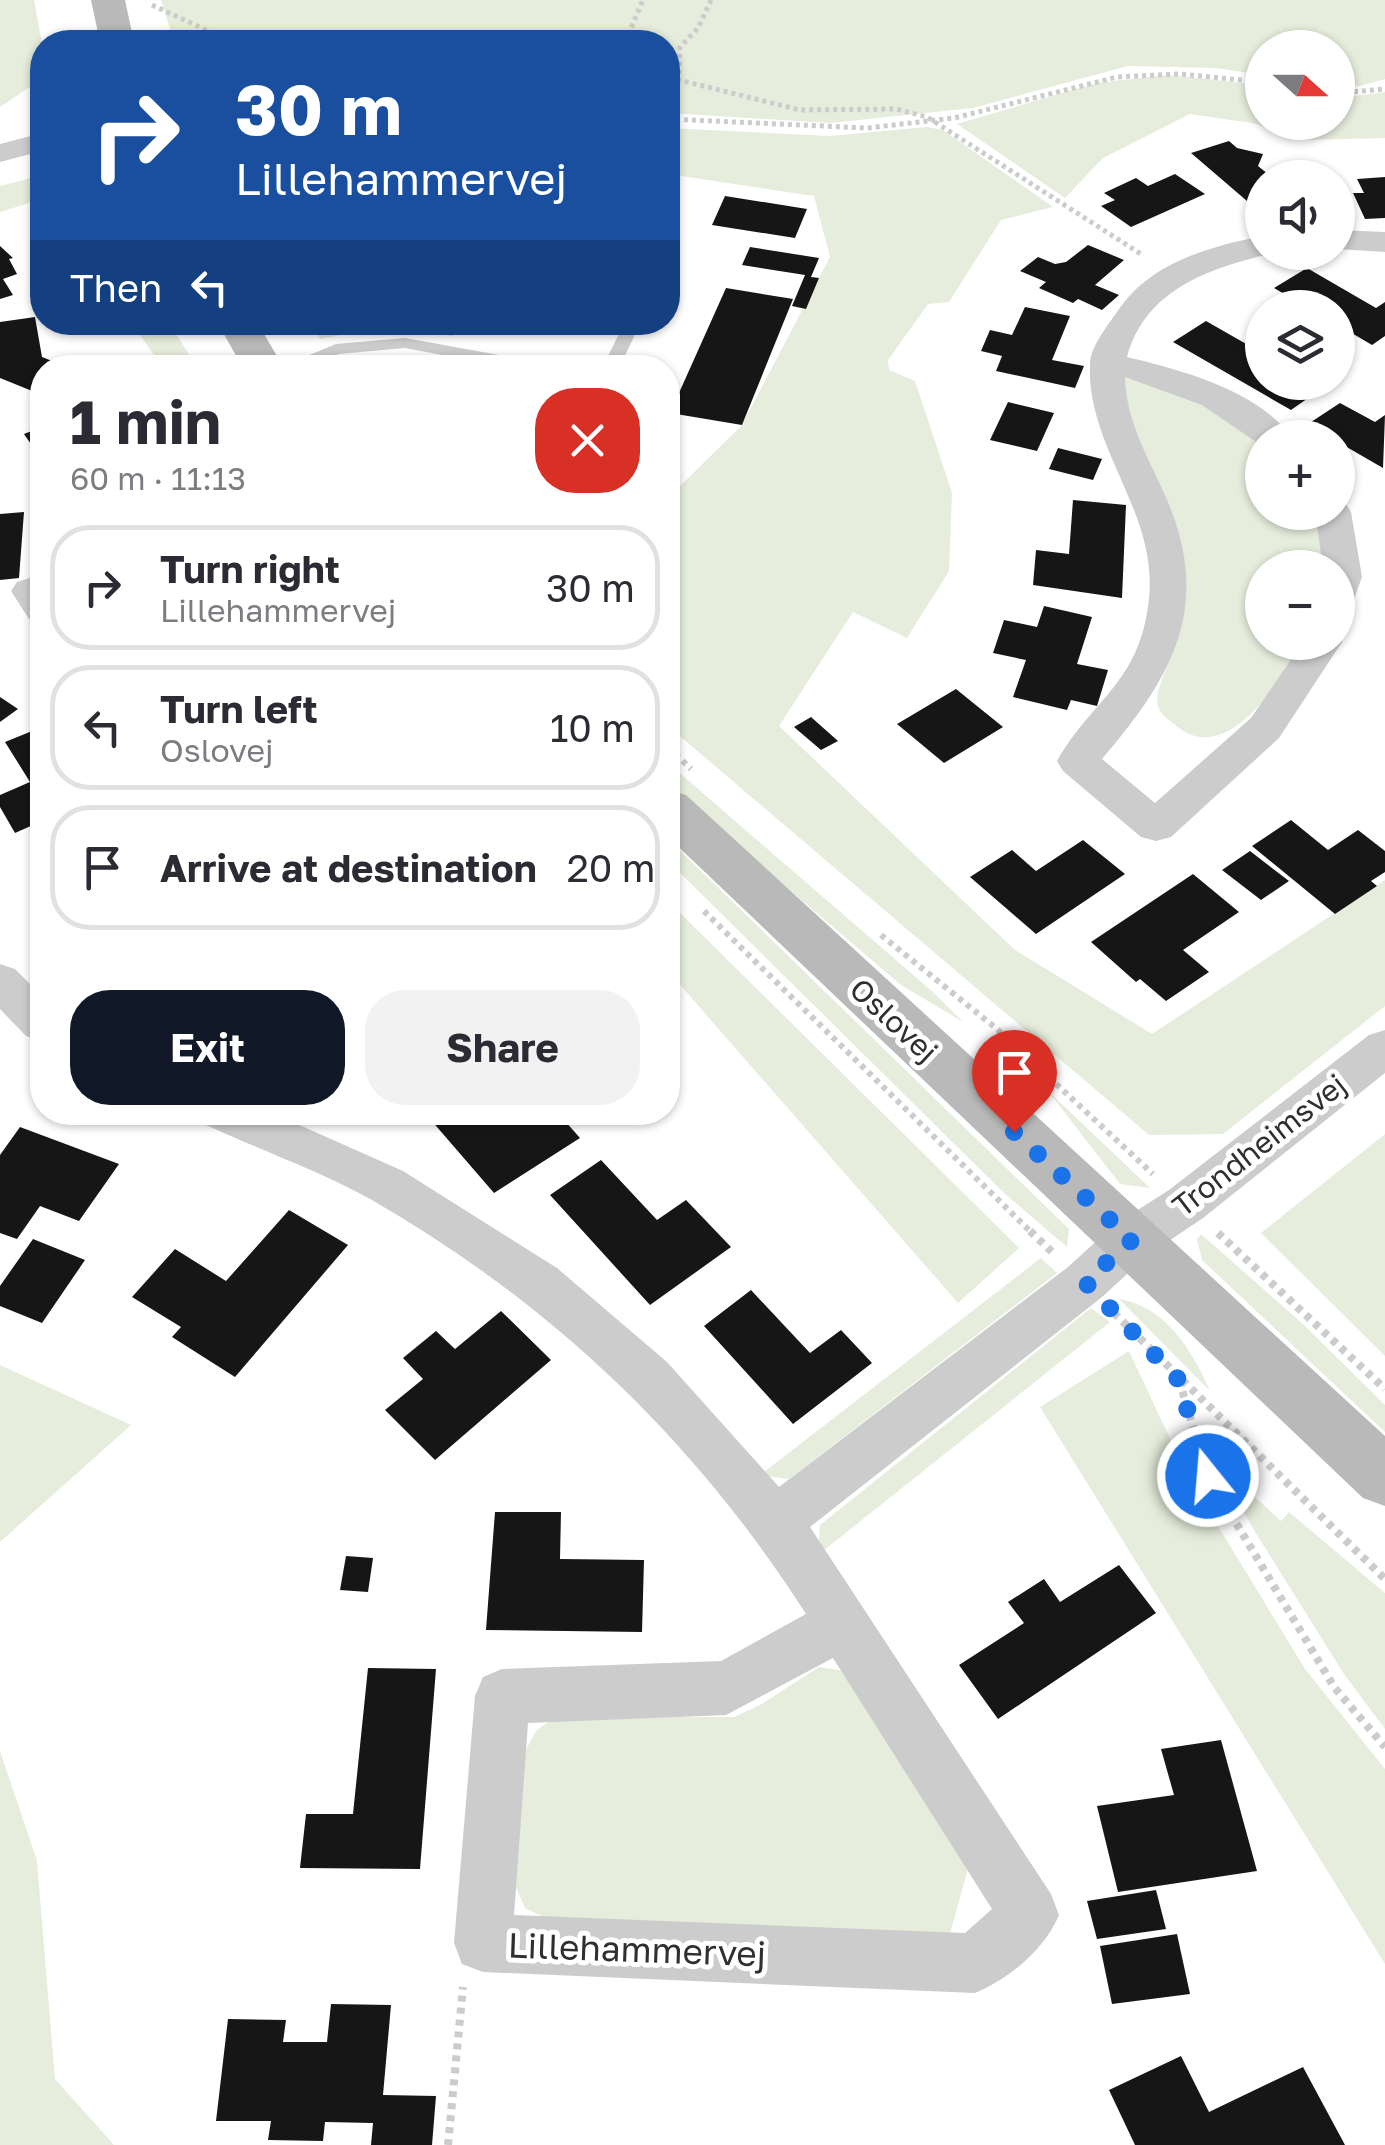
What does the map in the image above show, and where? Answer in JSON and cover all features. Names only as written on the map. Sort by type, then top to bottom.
[{"type":"street","points":[[108,0],[114,30]]},
{"type":"street","points":[[0,153],[30,145]]},
{"type":"street","points":[[1355,241],[1385,242]]},
{"type":"street","points":[[1245,249],[1172,274],[1124,321],[1105,362],[1110,412],[1166,547],[1168,601],[1158,642],[1138,691],[1077,761],[1156,826],[1265,728],[1311,660]]},
{"type":"street","points":[[1105,362],[1180,380],[1253,420]]},
{"type":"street","name":"Oslovej","points":[[681,790],[1132,1240],[1385,1477]]},
{"type":"street","points":[[0,981],[30,1011]]},
{"type":"street","name":"Trondheimsvej","points":[[1132,1240],[1186,1204],[1385,1048]]},
{"type":"street","name":"Lillehammervej","points":[[251,1125],[386,1185],[540,1283],[649,1378],[776,1522],[1030,1915],[975,1963],[483,1944],[502,1696],[726,1688],[841,1624]]},
{"type":"street","points":[[776,1522],[1085,1282],[1132,1240]]},
{"type":"lane","points":[[320,355],[336,349],[405,343],[471,355]]},
{"type":"path","points":[[630,30],[642,0]]},
{"type":"path","points":[[680,47],[698,28],[711,0]]},
{"type":"path","points":[[148,3],[206,30]]},
{"type":"path","points":[[680,120],[866,130],[936,122],[1093,80],[1158,72],[1245,80]]},
{"type":"path","points":[[680,80],[800,110],[896,109],[936,122],[1172,274]]},
{"type":"path","points":[[1355,92],[1385,89]]},
{"type":"path","points":[[696,902],[948,1154],[1085,1282],[1178,1379],[1385,1579]]},
{"type":"path","points":[[879,934],[997,1029],[1385,1389]]},
{"type":"path","points":[[1178,1379],[1208,1476],[1334,1687],[1385,1747]]},
{"type":"path","points":[[448,2145],[462,1988],[483,1944]]},
{"type":"green space","points":[[0,0],[34,0],[40,30],[30,30],[30,87],[0,107]]},
{"type":"green space","points":[[161,0],[1385,0],[1385,79],[1355,86],[1355,30],[1245,30],[1245,72],[1128,66],[973,108],[830,123],[680,114],[680,30],[170,30]]},
{"type":"green space","points":[[1168,75],[1245,83],[1245,122],[1190,114],[1103,158],[1065,198],[957,124],[1096,83]]},
{"type":"green space","points":[[1385,92],[1385,138],[1355,139],[1355,96]]},
{"type":"green space","points":[[927,127],[943,130],[1053,207],[1001,220],[949,302],[928,304],[888,360],[889,370],[915,381],[952,493],[949,571],[907,638],[853,612],[779,726],[1015,950],[1152,1034],[1385,880],[1385,1006],[1223,1134],[1149,1135],[680,736],[680,486],[742,425],[830,257],[814,196],[680,176],[680,129],[830,136]]},
{"type":"green space","points":[[30,178],[30,203],[0,212],[0,186]]},
{"type":"green space","points":[[140,335],[177,335],[189,355],[154,355]]},
{"type":"green space","points":[[1133,375],[1168,387],[1201,401],[1245,429],[1245,530],[1322,530],[1327,550],[1245,550],[1245,660],[1291,660],[1252,713],[1216,736],[1198,737],[1179,728],[1158,706],[1157,697],[1179,635],[1182,611],[1120,396],[1121,378]]},
{"type":"green space","points":[[680,773],[963,1022],[901,985],[682,798]]},
{"type":"green space","points":[[680,851],[1069,1229],[1067,1247],[1004,1193],[680,873]]},
{"type":"green space","points":[[680,913],[1019,1248],[958,1303],[680,985]]},
{"type":"green space","points":[[1048,1091],[1150,1188],[1120,1184]]},
{"type":"green space","points":[[1385,1134],[1385,1356],[1261,1233]]},
{"type":"green space","points":[[1201,1234],[1304,1325],[1385,1405],[1385,1432],[1202,1260],[1197,1239]]},
{"type":"green space","points":[[1041,1258],[1057,1273],[789,1479],[760,1475]]},
{"type":"green space","points":[[1119,1299],[1150,1311],[1175,1332],[1210,1391]]},
{"type":"green space","points":[[1091,1308],[1110,1322],[818,1555],[820,1525]]},
{"type":"green space","points":[[1129,1351],[1188,1477],[1305,1669],[1385,1769],[1385,1964],[1040,1407]]},
{"type":"green space","points":[[0,1365],[131,1425],[0,1542]]},
{"type":"green space","points":[[1210,1429],[1257,1472],[1245,1488],[1281,1521],[1289,1512],[1385,1593],[1385,1729],[1344,1674],[1257,1535],[1222,1474]]},
{"type":"green space","points":[[819,1667],[843,1671],[968,1868],[950,1934],[552,1921],[525,1908],[515,1885],[521,1759],[536,1731],[548,1722],[581,1717],[734,1717]]},
{"type":"green space","points":[[0,1751],[37,1861],[55,2079],[114,2145],[0,2145]]},
{"type":"building","points":[[1229,141],[1237,148],[1263,154],[1260,160],[1245,160],[1245,199],[1191,153]]},
{"type":"building","points":[[1175,174],[1205,194],[1131,227],[1101,206],[1115,200],[1104,193],[1136,178],[1148,186]]},
{"type":"building","points":[[1385,177],[1385,218],[1365,219],[1355,197],[1355,193],[1364,193],[1357,179]]},
{"type":"building","points":[[725,196],[807,209],[795,238],[712,225]]},
{"type":"building","points":[[1088,245],[1124,260],[1095,285],[1119,295],[1102,310],[1039,288],[1046,282],[1020,271],[1038,257],[1055,264],[1066,262]]},
{"type":"building","points":[[0,246],[13,258],[9,259],[17,274],[3,279],[13,295],[0,299]]},
{"type":"building","points":[[750,247],[819,258],[811,277],[819,278],[806,309],[792,306],[805,275],[742,265]]},
{"type":"building","points":[[1310,270],[1345,290],[1277,290],[1274,288]]},
{"type":"building","points":[[726,288],[793,299],[742,425],[680,415],[680,391]]},
{"type":"building","points":[[1355,296],[1376,308],[1385,302],[1385,336],[1372,345],[1355,335]]},
{"type":"building","points":[[1025,307],[1070,316],[1052,360],[1084,366],[1075,388],[996,371],[1002,356],[981,351],[990,330],[1012,335]]},
{"type":"building","points":[[30,318],[30,335],[38,335],[42,355],[30,355],[30,390],[0,378],[0,322]]},
{"type":"building","points":[[1206,321],[1245,343],[1245,383],[1173,342]]},
{"type":"building","points":[[1274,400],[1305,400],[1291,410]]},
{"type":"building","points":[[1008,402],[1054,413],[1037,451],[990,440]]},
{"type":"building","points":[[1340,403],[1375,422],[1385,415],[1383,468],[1355,452],[1355,420],[1314,420]]},
{"type":"building","points":[[1058,448],[1102,459],[1093,480],[1049,469]]},
{"type":"building","points":[[1073,500],[1126,505],[1122,598],[1033,585],[1036,550],[1069,554]]},
{"type":"building","points":[[24,512],[19,578],[0,580],[0,514]]},
{"type":"building","points":[[1044,606],[1092,617],[1077,664],[1108,670],[1097,706],[1071,700],[1067,710],[1013,697],[1026,660],[993,653],[1004,620],[1037,627]]},
{"type":"building","points":[[956,689],[1003,727],[944,763],[897,724]]},
{"type":"building","points":[[0,697],[18,709],[0,722]]},
{"type":"building","points":[[811,717],[838,741],[821,750],[794,727]]},
{"type":"building","points":[[30,732],[30,782],[5,742]]},
{"type":"building","points":[[30,782],[30,826],[15,833],[0,807],[0,795]]},
{"type":"building","points":[[1291,820],[1328,850],[1358,830],[1385,851],[1385,872],[1371,881],[1377,886],[1335,914],[1252,846]]},
{"type":"building","points":[[1083,840],[1125,874],[1036,934],[970,877],[1012,850],[1036,871]]},
{"type":"building","points":[[1250,851],[1289,881],[1261,900],[1222,870]]},
{"type":"building","points":[[1193,874],[1239,912],[1183,950],[1209,972],[1166,1001],[1140,979],[1136,982],[1091,942]]},
{"type":"building","points":[[435,1125],[568,1125],[580,1138],[494,1193]]},
{"type":"building","points":[[20,1127],[119,1164],[79,1221],[40,1206],[17,1239],[0,1233],[0,1155]]},
{"type":"building","points":[[601,1160],[657,1220],[686,1200],[731,1247],[650,1305],[550,1195]]},
{"type":"building","points":[[289,1210],[348,1245],[235,1377],[172,1337],[181,1327],[132,1297],[175,1249],[226,1281]]},
{"type":"building","points":[[33,1239],[85,1260],[42,1323],[0,1306],[0,1286]]},
{"type":"building","points":[[751,1290],[810,1353],[841,1330],[872,1363],[793,1424],[704,1326]]},
{"type":"building","points":[[501,1311],[551,1360],[435,1460],[385,1410],[423,1379],[403,1358],[436,1331],[455,1349]]},
{"type":"building","points":[[495,1512],[561,1512],[560,1559],[644,1560],[642,1632],[486,1630]]},
{"type":"building","points":[[346,1556],[373,1558],[368,1592],[340,1590]]},
{"type":"building","points":[[1119,1565],[1156,1613],[998,1719],[959,1665],[1024,1623],[1008,1602],[1044,1579],[1060,1602]]},
{"type":"building","points":[[368,1668],[436,1669],[420,1869],[300,1868],[306,1814],[353,1814]]},
{"type":"building","points":[[1221,1740],[1257,1871],[1118,1892],[1097,1806],[1174,1795],[1161,1749]]},
{"type":"building","points":[[1156,1890],[1166,1929],[1097,1939],[1087,1901]]},
{"type":"building","points":[[1177,1934],[1190,1994],[1112,2004],[1100,1946]]},
{"type":"building","points":[[331,2004],[391,2005],[383,2095],[436,2096],[432,2145],[371,2145],[373,2123],[325,2122],[323,2141],[268,2140],[271,2121],[216,2121],[228,2019],[286,2020],[283,2042],[327,2042]]},
{"type":"building","points":[[1181,2056],[1209,2112],[1303,2067],[1345,2145],[1135,2145],[1109,2090]]},
{"type":"route","points":[[1014,1132],[1132,1240],[1085,1282],[1178,1379],[1208,1476]]}]
